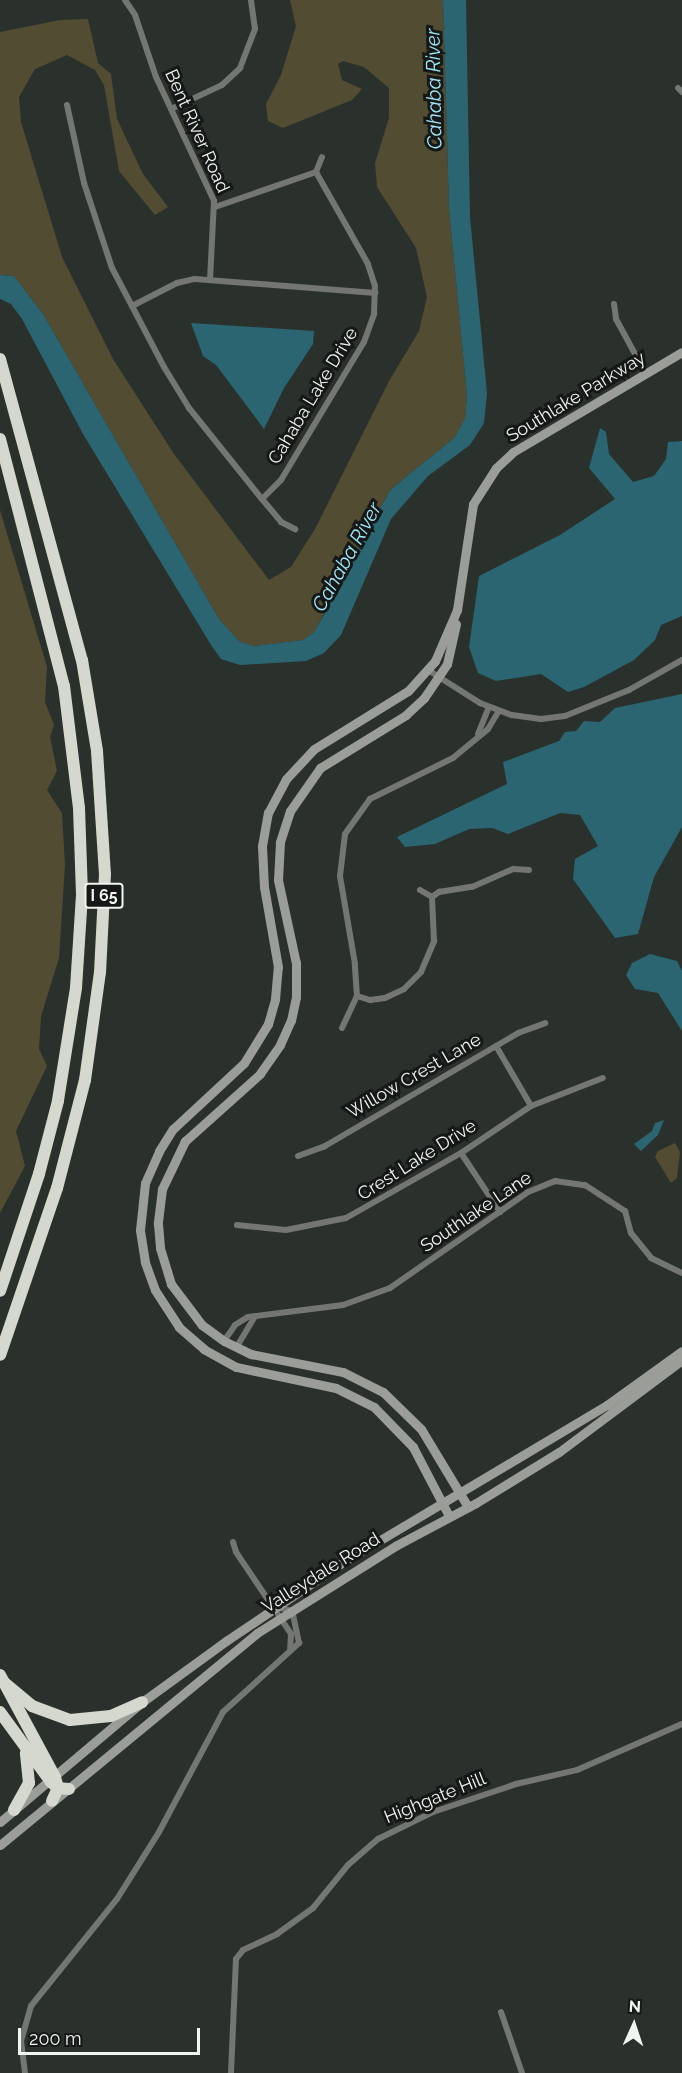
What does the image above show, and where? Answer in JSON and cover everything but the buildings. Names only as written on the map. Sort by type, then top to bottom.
[{"type":"highway","name":"I 65","points":[[0,359],[69,603],[90,700],[103,811],[104,898],[96,1007],[80,1101],[57,1188],[0,1355]]},
{"type":"highway","name":"I 65","points":[[0,439],[64,686],[79,808],[82,895],[76,988],[58,1101],[39,1174],[0,1291]]},
{"type":"highway","points":[[3,1680],[32,1706],[70,1720],[111,1716],[142,1702]]},
{"type":"highway","points":[[3,1680],[58,1784],[52,1802]]},
{"type":"highway","points":[[0,1712],[24,1746],[58,1784]]},
{"type":"highway","points":[[14,1810],[29,1783],[30,1762],[24,1746]]},
{"type":"street","name":"Bent River Road","points":[[125,0],[135,15],[145,50],[215,207],[210,279]]},
{"type":"street","points":[[171,109],[226,82],[240,68],[255,29],[251,0]]},
{"type":"street","points":[[67,105],[88,197],[112,268],[132,306],[180,395],[281,522],[295,529]]},
{"type":"street","points":[[215,207],[316,172],[322,157]]},
{"type":"street","name":"Cahaba Lake Drive","points":[[262,498],[281,480],[364,342],[374,314],[375,293],[368,264],[316,172]]},
{"type":"street","points":[[132,306],[183,281],[210,279],[375,293]]},
{"type":"street","points":[[614,304],[621,330],[646,375]]},
{"type":"street","name":"Southlake Parkway","points":[[468,1507],[417,1424],[383,1392],[344,1372],[266,1358],[230,1344],[192,1314],[167,1274],[158,1237],[162,1189],[185,1141],[260,1074],[288,1029],[296,997],[296,963],[279,890],[278,863],[282,831],[295,801],[314,774],[335,757],[412,710],[439,676],[454,641],[471,513],[480,490],[496,468],[530,442],[682,352]]},
{"type":"street","name":"Southlake Parkway","points":[[449,1516],[408,1439],[374,1407],[336,1388],[260,1374],[221,1360],[180,1327],[151,1281],[140,1230],[146,1183],[159,1151],[173,1128],[244,1063],[260,1041],[271,1014],[278,967],[261,855],[264,828],[275,797],[291,771],[314,749],[408,691],[428,670],[443,647],[456,613]]},
{"type":"street","points":[[428,670],[489,707],[541,719],[565,716],[628,690],[682,660]]},
{"type":"street","points":[[478,735],[489,707]]},
{"type":"street","points":[[342,1028],[357,996],[356,964],[340,876],[345,834],[356,814],[378,793],[448,762],[488,729],[499,711]]},
{"type":"street","points":[[432,897],[439,892],[472,887],[513,869],[529,870]]},
{"type":"street","points":[[420,890],[432,897]]},
{"type":"street","points":[[357,996],[370,1000],[385,998],[409,986],[421,972],[434,941],[432,897]]},
{"type":"street","name":"Willow Crest Lane","points":[[298,1156],[325,1146],[529,1027],[545,1023]]},
{"type":"street","points":[[496,1046],[531,1106]]},
{"type":"street","name":"Crest Lake Drive","points":[[237,1225],[286,1230],[334,1223],[366,1210],[461,1153],[531,1106],[603,1078]]},
{"type":"street","points":[[461,1153],[500,1212]]},
{"type":"street","name":"Southlake Lane","points":[[230,1344],[235,1325],[256,1316],[329,1307],[375,1295],[408,1278],[541,1185],[564,1181],[585,1185],[625,1210],[631,1233],[651,1258],[682,1273]]},
{"type":"street","points":[[221,1360],[230,1344],[256,1316]]},
{"type":"street","name":"Valleydale Road","points":[[58,1784],[142,1702],[276,1607],[607,1405],[682,1351]]},
{"type":"street","name":"Valleydale Road","points":[[0,1822],[14,1810],[58,1784],[280,1618],[577,1440],[682,1360]]},
{"type":"street","points":[[233,1542],[236,1552],[276,1607],[280,1618],[291,1634],[290,1651]]},
{"type":"street","points":[[25,2073],[21,2041],[31,2006],[117,1899],[159,1832],[223,1712],[301,1639],[292,1611],[276,1607]]},
{"type":"street","name":"Highgate Hill","points":[[231,2073],[235,1963],[240,1953],[305,1915],[357,1856],[387,1832],[495,1790],[577,1770],[682,1724]]},
{"type":"street","points":[[0,1845],[52,1802]]},
{"type":"street","points":[[501,2012],[522,2073]]},
{"type":"shaded area","points":[[290,0],[443,0],[449,209],[467,396],[465,418],[455,437],[390,490],[314,632],[303,640],[254,646],[240,642],[219,619],[43,314],[14,276],[0,275],[0,32],[60,20],[88,19],[98,63],[111,74],[117,119],[143,174],[168,207],[155,215],[119,171],[104,85],[95,70],[67,55],[35,69],[19,97],[21,122],[62,257],[113,359],[174,454],[269,580],[291,567],[315,529],[389,381],[419,331],[427,297],[416,248],[377,187],[375,163],[389,118],[389,88],[364,67],[343,61],[338,64],[342,80],[362,89],[352,100],[283,128],[268,121],[266,104],[281,75],[296,26]]},
{"type":"shaded area","points":[[0,510],[47,667],[45,702],[54,725],[50,737],[57,771],[47,790],[62,813],[65,865],[59,958],[41,1016],[39,1049],[47,1066],[16,1131],[25,1166],[0,1213]]},
{"type":"shaded area","points":[[675,1143],[680,1152],[677,1178],[671,1183],[655,1157],[658,1151]]},
{"type":"water","points":[[443,0],[466,0],[470,217],[487,393],[484,423],[470,445],[428,476],[391,519],[341,635],[324,653],[306,661],[240,665],[221,659],[83,434],[22,319],[11,304],[0,299],[0,275],[14,276],[43,314],[219,619],[240,642],[254,646],[303,640],[314,632],[390,490],[455,437],[465,418],[467,396],[449,209]]},
{"type":"water","points":[[191,323],[314,331],[313,344],[284,388],[264,429],[216,365],[203,356]]},
{"type":"water","points":[[600,428],[606,432],[609,454],[633,482],[654,476],[666,459],[668,442],[682,441],[682,616],[661,625],[655,640],[634,660],[584,687],[568,692],[541,674],[496,681],[478,673],[469,647],[479,576],[560,535],[615,499],[589,468]]},
{"type":"water","points":[[682,694],[682,827],[654,877],[638,934],[615,938],[573,879],[575,859],[598,846],[580,815],[560,813],[508,834],[492,828],[469,829],[435,844],[405,847],[397,837],[507,784],[503,762],[559,741],[565,732],[576,731],[584,721],[600,722],[615,708]]},
{"type":"water","points":[[650,954],[677,961],[682,971],[682,1031],[658,993],[635,989],[626,975],[632,963]]},
{"type":"water","points":[[664,1120],[658,1135],[641,1151],[634,1144],[652,1131],[655,1123]]},
{"type":"water label","name":"Cahaba River","points":[[434,89]]},
{"type":"water label","name":"Cahaba River","points":[[347,557]]}]
